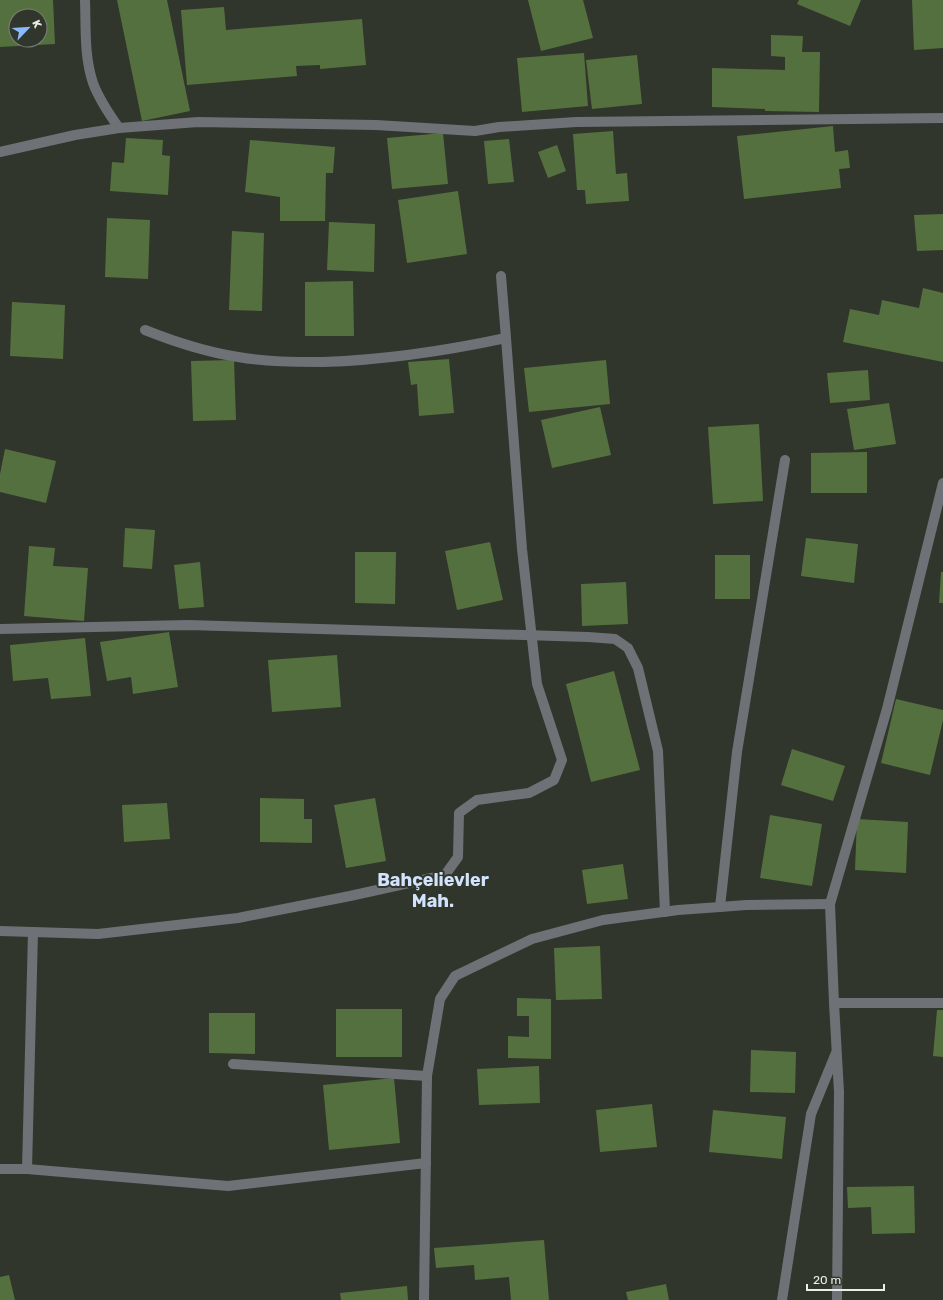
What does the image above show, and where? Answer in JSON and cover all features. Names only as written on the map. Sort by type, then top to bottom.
[{"type":"street","points":[[85,0],[86,50],[93,83],[107,111],[119,128]]},
{"type":"street","points":[[0,152],[75,135],[119,128],[198,122],[376,125],[475,131],[499,127],[576,122],[943,118]]},
{"type":"street","points":[[0,931],[98,934],[238,918],[446,875],[458,857],[458,813],[477,800],[530,793],[554,780],[562,760],[537,684],[522,549],[500,276]]},
{"type":"street","points":[[145,330],[178,342],[238,357],[264,361],[308,362],[351,361],[395,357],[451,349],[506,338]]},
{"type":"street","points":[[720,907],[737,752],[785,460]]},
{"type":"street","points":[[837,1300],[839,1092],[830,904],[887,709],[943,483]]},
{"type":"street","points":[[0,629],[188,625],[615,639],[628,648],[638,668],[658,752],[665,912]]},
{"type":"street","points":[[424,1300],[428,1076],[440,999],[455,976],[532,939],[603,920],[665,912],[746,905],[830,904]]},
{"type":"street","points":[[27,1169],[33,932]]},
{"type":"street","points":[[834,1003],[943,1003]]},
{"type":"street","points":[[782,1300],[812,1114],[837,1049]]},
{"type":"street","points":[[233,1064],[428,1076]]},
{"type":"street","points":[[0,1169],[27,1169],[228,1186],[426,1163]]},
{"type":"building","points":[[0,0],[53,0],[55,44],[48,44],[48,8],[8,8],[8,47],[0,47]]},
{"type":"building","points":[[117,0],[167,0],[190,111],[142,121]]},
{"type":"building","points":[[528,0],[583,0],[593,38],[541,51]]},
{"type":"building","points":[[799,0],[861,0],[850,26],[797,4]]},
{"type":"building","points":[[912,0],[943,0],[943,48],[914,50]]},
{"type":"building","points":[[224,7],[226,30],[362,19],[366,65],[320,69],[320,65],[296,66],[297,76],[187,85],[181,10]]},
{"type":"building","points":[[771,35],[803,36],[802,52],[820,52],[819,112],[765,111],[765,109],[712,107],[712,68],[785,70],[785,57],[771,56]]},
{"type":"building","points":[[584,53],[588,106],[522,112],[517,58]]},
{"type":"building","points":[[637,55],[642,104],[592,109],[586,60]]},
{"type":"building","points":[[833,126],[835,152],[848,150],[850,168],[839,169],[841,188],[744,199],[737,136]]},
{"type":"building","points":[[613,131],[616,174],[627,173],[629,201],[586,204],[585,190],[577,190],[573,134]]},
{"type":"building","points":[[443,133],[448,184],[392,189],[387,138]]},
{"type":"building","points":[[126,138],[163,140],[162,155],[170,156],[168,195],[110,191],[112,162],[124,163]]},
{"type":"building","points":[[509,139],[514,182],[488,184],[484,141]]},
{"type":"building","points":[[250,140],[335,147],[333,173],[326,173],[325,221],[280,221],[280,197],[245,192]]},
{"type":"building","points":[[557,145],[566,171],[548,178],[538,152]]},
{"type":"building","points":[[458,191],[467,254],[407,263],[398,200]]},
{"type":"building","points":[[943,214],[943,250],[917,251],[914,215]]},
{"type":"building","points":[[107,218],[150,220],[148,279],[105,277]]},
{"type":"building","points":[[329,222],[375,224],[374,272],[327,270]]},
{"type":"building","points":[[232,231],[264,233],[262,311],[229,310]]},
{"type":"building","points":[[353,281],[354,336],[305,336],[305,282]]},
{"type":"building","points":[[923,288],[943,293],[943,362],[843,342],[850,309],[879,315],[882,300],[919,308]]},
{"type":"building","points":[[12,302],[65,305],[63,359],[10,356]]},
{"type":"building","points":[[449,359],[454,413],[419,416],[417,384],[411,385],[408,362]]},
{"type":"building","points":[[234,360],[236,420],[193,421],[191,361]]},
{"type":"building","points":[[606,360],[610,404],[529,412],[524,368]]},
{"type":"building","points":[[868,370],[870,400],[830,403],[827,373]]},
{"type":"building","points":[[889,403],[896,444],[854,450],[847,409]]},
{"type":"building","points":[[600,407],[611,455],[552,468],[541,420]]},
{"type":"building","points":[[759,424],[763,501],[713,504],[708,427]]},
{"type":"building","points":[[5,449],[56,461],[46,503],[0,492],[0,474]]},
{"type":"building","points":[[867,452],[867,493],[811,493],[811,453]]},
{"type":"building","points":[[125,528],[155,530],[152,569],[123,567]]},
{"type":"building","points":[[806,538],[858,544],[854,583],[801,576]]},
{"type":"building","points":[[490,542],[503,600],[457,610],[445,551]]},
{"type":"building","points":[[29,546],[55,548],[53,566],[88,568],[84,621],[24,616]]},
{"type":"building","points":[[355,552],[396,552],[395,604],[355,603]]},
{"type":"building","points":[[715,555],[750,555],[750,599],[715,599]]},
{"type":"building","points":[[200,562],[204,607],[179,609],[174,565]]},
{"type":"building","points":[[941,572],[943,572],[943,603],[939,603]]},
{"type":"building","points":[[626,582],[628,624],[582,626],[581,584]]},
{"type":"building","points":[[169,632],[178,687],[133,694],[131,677],[107,681],[100,642]]},
{"type":"building","points":[[85,638],[91,696],[51,699],[48,678],[13,681],[10,645]]},
{"type":"building","points":[[337,655],[341,707],[272,712],[268,660]]},
{"type":"building","points":[[614,671],[640,770],[591,782],[566,684]]},
{"type":"building","points":[[896,699],[943,710],[943,720],[930,775],[881,763]]},
{"type":"building","points":[[792,749],[845,766],[833,801],[781,785]]},
{"type":"building","points":[[260,798],[304,799],[304,819],[312,819],[312,843],[260,842]]},
{"type":"building","points":[[375,798],[386,861],[346,868],[334,805]]},
{"type":"building","points":[[167,803],[170,839],[124,842],[122,805]]},
{"type":"building","points":[[770,815],[822,824],[812,886],[760,878]]},
{"type":"building","points":[[857,819],[908,822],[906,873],[855,870]]},
{"type":"building","points":[[623,864],[628,899],[587,904],[582,870]]},
{"type":"building","points":[[600,946],[602,999],[556,1000],[554,948]]},
{"type":"building","points":[[517,998],[551,999],[551,1059],[508,1058],[508,1036],[529,1037],[529,1016],[517,1016]]},
{"type":"building","points":[[336,1009],[402,1009],[402,1057],[336,1057]]},
{"type":"building","points":[[937,1010],[943,1010],[943,1057],[933,1056]]},
{"type":"building","points":[[209,1013],[255,1013],[255,1054],[209,1053]]},
{"type":"building","points":[[751,1050],[796,1052],[795,1093],[750,1092]]},
{"type":"building","points":[[539,1066],[540,1103],[479,1105],[477,1069]]},
{"type":"building","points":[[394,1078],[400,1143],[329,1150],[323,1085]]},
{"type":"building","points":[[652,1104],[657,1147],[600,1152],[596,1110]]},
{"type":"building","points":[[713,1110],[786,1117],[782,1159],[709,1152]]},
{"type":"building","points":[[914,1186],[915,1233],[872,1234],[871,1207],[848,1208],[847,1187]]},
{"type":"building","points":[[544,1240],[549,1300],[511,1300],[509,1277],[475,1280],[474,1265],[436,1268],[434,1248]]},
{"type":"building","points":[[9,1275],[15,1300],[0,1300],[0,1277]]},
{"type":"building","points":[[666,1284],[669,1300],[628,1300],[626,1292]]},
{"type":"building","points":[[407,1286],[408,1300],[341,1300],[340,1293]]},
{"type":"district","name":"Bahçelievler Mah.","points":[[433,890]]}]
